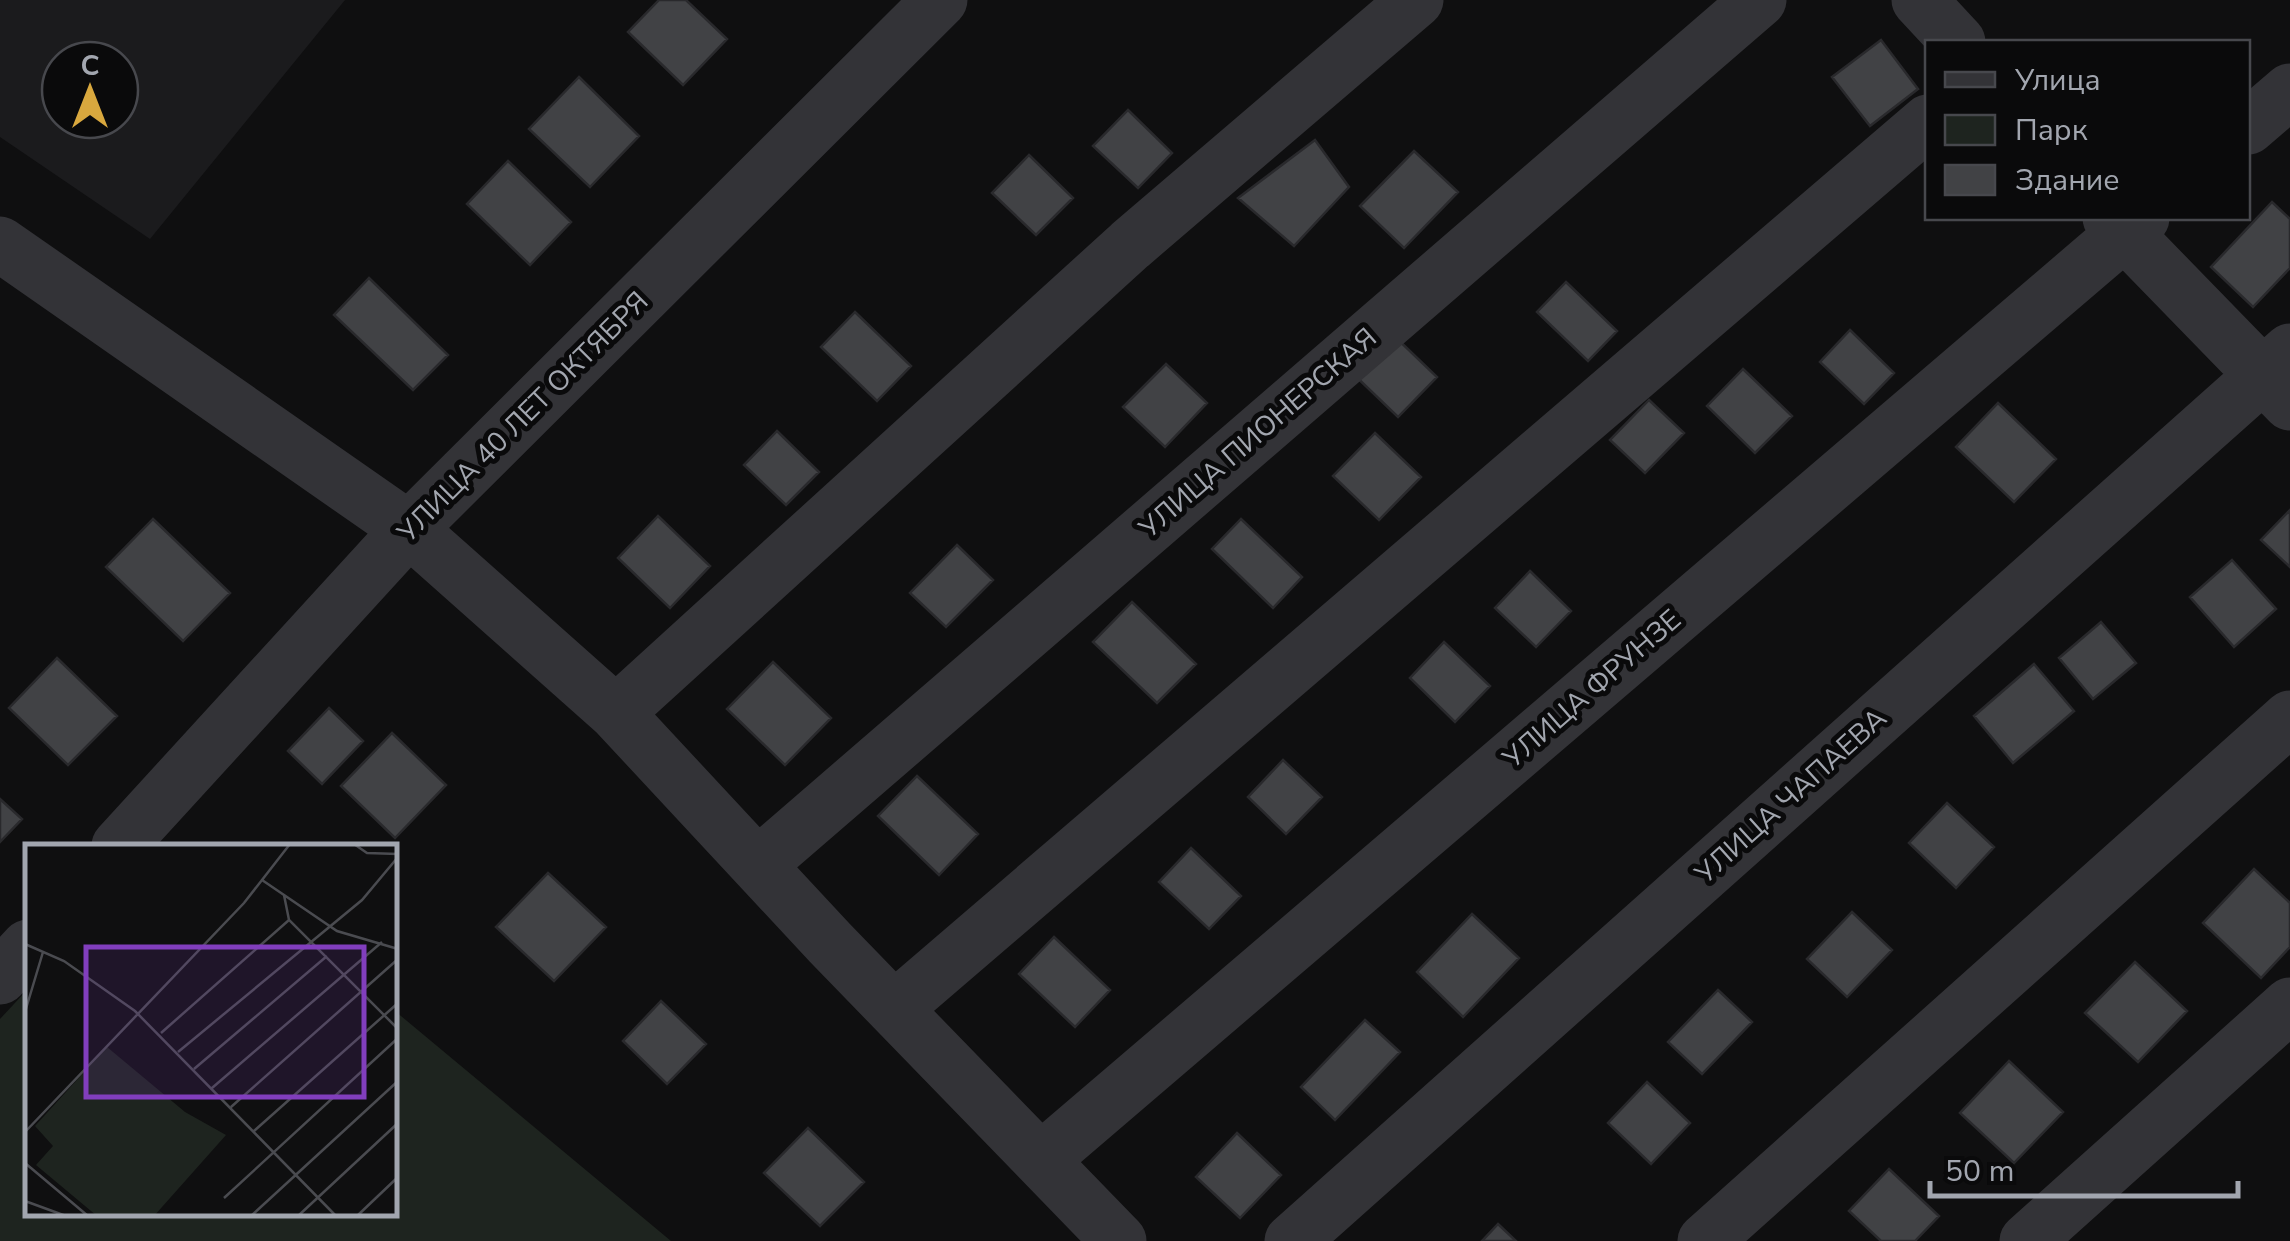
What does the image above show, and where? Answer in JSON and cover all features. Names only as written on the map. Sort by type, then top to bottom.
[{"type":"street","name":"УЛИЦА 40 ЛЕТ ОКТЯБРЯ","points":[[122,844],[409,529],[940,0]]},
{"type":"street","points":[[616,713],[1130,245],[1416,0]]},
{"type":"street","name":"УЛИЦА ПИОНЕРСКАЯ","points":[[758,865],[1759,0]]},
{"type":"street","points":[[1919,0],[1956,40]]},
{"type":"street","points":[[2250,125],[2290,91]]},
{"type":"street","points":[[894,1009],[1925,125]]},
{"type":"street","points":[[2126,223],[2281,376]]},
{"type":"street","name":"УЛИЦА ФРУНЗЕ","points":[[1041,1160],[2126,223]]},
{"type":"street","points":[[0,244],[409,529],[616,713],[1119,1241]]},
{"type":"street","name":"УЛИЦА ЧАПАЕВА","points":[[1292,1241],[2281,376]]},
{"type":"street","points":[[1705,1241],[2290,718]]},
{"type":"street","points":[[0,976],[25,949]]},
{"type":"street","points":[[2027,1241],[2290,1006]]},
{"type":"shaded area","points":[[0,0],[345,0],[150,239],[0,137]]},
{"type":"green space","points":[[25,992],[25,1216],[398,1216],[398,1014],[671,1241],[0,1241],[0,1019]]},
{"type":"building","points":[[659,0],[686,0],[727,39],[683,85],[628,32]]},
{"type":"building","points":[[1881,40],[1918,89],[1870,126],[1832,77]]},
{"type":"building","points":[[579,77],[639,136],[590,187],[529,129]]},
{"type":"building","points":[[1128,110],[1172,153],[1138,188],[1093,146]]},
{"type":"building","points":[[1315,140],[1349,187],[1294,246],[1238,198]]},
{"type":"building","points":[[1414,151],[1458,192],[1404,248],[1360,206]]},
{"type":"building","points":[[1029,155],[1073,198],[1036,235],[992,193]]},
{"type":"building","points":[[508,161],[571,222],[530,265],[467,204]]},
{"type":"building","points":[[2272,202],[2290,219],[2290,268],[2253,307],[2211,267]]},
{"type":"building","points":[[369,278],[448,355],[413,390],[334,315]]},
{"type":"building","points":[[1566,282],[1617,331],[1588,361],[1537,312]]},
{"type":"building","points":[[855,312],[911,366],[877,401],[821,347]]},
{"type":"building","points":[[1387,329],[1437,377],[1398,417],[1348,369]]},
{"type":"building","points":[[1850,330],[1894,373],[1864,404],[1820,362]]},
{"type":"building","points":[[1166,364],[1207,403],[1165,447],[1123,407]]},
{"type":"building","points":[[1743,369],[1792,416],[1755,453],[1707,406]]},
{"type":"building","points":[[1649,400],[1684,433],[1645,473],[1610,440]]},
{"type":"building","points":[[1998,403],[2056,459],[2014,502],[1956,447]]},
{"type":"building","points":[[777,431],[819,472],[786,505],[744,465]]},
{"type":"building","points":[[1375,433],[1421,477],[1379,520],[1333,476]]},
{"type":"building","points":[[2290,510],[2290,567],[2261,540]]},
{"type":"building","points":[[658,516],[710,566],[670,608],[618,558]]},
{"type":"building","points":[[153,519],[230,593],[183,641],[106,567]]},
{"type":"building","points":[[1241,519],[1302,577],[1273,608],[1212,549]]},
{"type":"building","points":[[957,545],[993,580],[946,627],[910,593]]},
{"type":"building","points":[[2232,560],[2276,609],[2234,647],[2190,597]]},
{"type":"building","points":[[1530,571],[1571,611],[1536,647],[1495,608]]},
{"type":"building","points":[[1132,602],[1196,664],[1157,703],[1093,642]]},
{"type":"building","points":[[2101,622],[2136,663],[2093,699],[2059,658]]},
{"type":"building","points":[[1444,642],[1490,686],[1455,722],[1410,678]]},
{"type":"building","points":[[57,658],[117,716],[68,765],[9,708]]},
{"type":"building","points":[[773,662],[831,718],[785,765],[727,709]]},
{"type":"building","points":[[2034,664],[2074,711],[2013,763],[1974,716]]},
{"type":"building","points":[[329,708],[363,741],[322,784],[288,751]]},
{"type":"building","points":[[392,733],[446,785],[395,838],[341,786]]},
{"type":"building","points":[[1283,760],[1322,797],[1286,834],[1248,797]]},
{"type":"building","points":[[917,776],[978,834],[939,875],[878,816]]},
{"type":"building","points":[[0,799],[22,819],[0,842]]},
{"type":"building","points":[[1947,803],[1994,847],[1956,888],[1909,843]]},
{"type":"building","points":[[1191,848],[1241,896],[1209,929],[1159,882]]},
{"type":"building","points":[[2254,869],[2290,903],[2290,947],[2261,978],[2203,923]]},
{"type":"building","points":[[548,873],[606,927],[554,981],[496,927]]},
{"type":"building","points":[[1852,912],[1892,950],[1847,997],[1807,959]]},
{"type":"building","points":[[1472,914],[1519,958],[1463,1017],[1417,972]]},
{"type":"building","points":[[1054,937],[1110,990],[1075,1027],[1019,974]]},
{"type":"building","points":[[2135,962],[2187,1011],[2138,1062],[2085,1013]]},
{"type":"building","points":[[1718,990],[1752,1022],[1702,1074],[1668,1042]]},
{"type":"building","points":[[661,1001],[706,1044],[667,1084],[623,1041]]},
{"type":"building","points":[[1365,1020],[1400,1052],[1335,1120],[1301,1087]]},
{"type":"building","points":[[2009,1061],[2063,1112],[2014,1163],[1960,1113]]},
{"type":"building","points":[[1647,1082],[1690,1123],[1651,1164],[1608,1123]]},
{"type":"building","points":[[808,1128],[864,1182],[820,1226],[764,1173]]},
{"type":"building","points":[[1237,1133],[1281,1175],[1240,1218],[1196,1177]]},
{"type":"building","points":[[1889,1169],[1939,1216],[1915,1241],[1881,1241],[1849,1211]]},
{"type":"building","points":[[1498,1224],[1516,1241],[1482,1241]]}]
